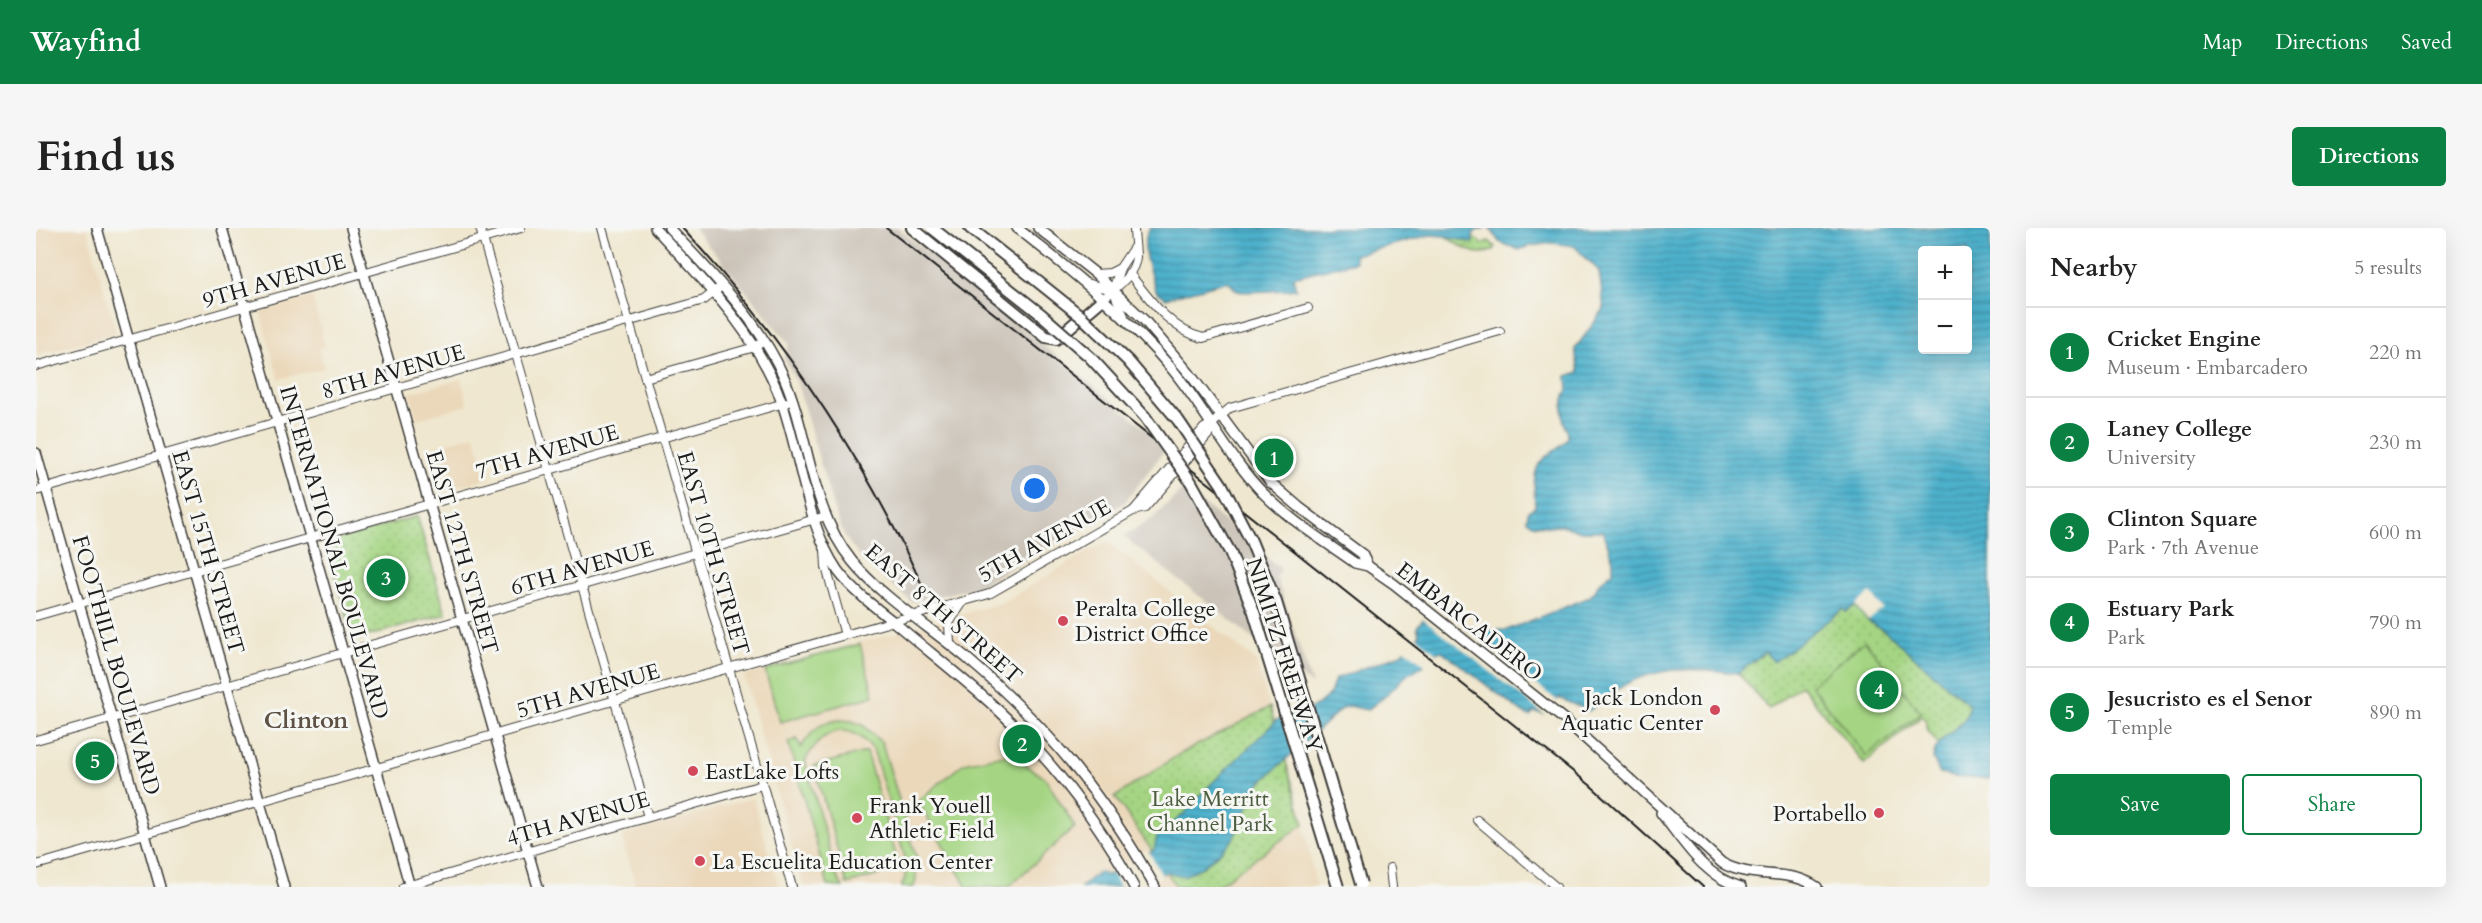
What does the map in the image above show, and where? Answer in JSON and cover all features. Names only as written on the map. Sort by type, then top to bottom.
[{"type":"highway","points":[[912,228],[1046,337],[1056,339],[1104,298]]},
{"type":"highway","name":"NIMITZ FREEWAY","points":[[932,228],[1042,315],[1090,357],[1145,417],[1191,482],[1223,538],[1254,612],[1338,887]]},
{"type":"highway","name":"NIMITZ FREEWAY","points":[[970,228],[1069,306],[1116,349],[1168,408],[1221,485],[1255,549],[1276,602],[1362,886]]},
{"type":"main road","name":"EAST 15TH STREET","points":[[97,228],[284,887]]},
{"type":"main road","name":"INTERNATIONAL BOULEVARD","points":[[222,228],[378,769],[407,886]]},
{"type":"main road","name":"EAST 12TH STREET","points":[[351,228],[538,887]]},
{"type":"main road","name":"EAST 8TH STREET","points":[[655,228],[713,294],[755,347],[767,367],[787,402],[826,516],[837,540],[852,562],[1024,708],[1058,745],[1101,799],[1155,887]]},
{"type":"main road","name":"EAST 8TH STREET","points":[[669,228],[721,287],[764,341],[783,375],[787,402],[815,519],[832,561],[848,583],[996,709],[1031,745],[1072,790],[1118,857],[1134,887]]},
{"type":"main road","name":"EMBARCADERO","points":[[1017,228],[1104,298],[1124,317],[1177,375],[1264,494],[1284,512],[1355,563],[1368,566],[1420,605],[1566,721],[1653,801]]},
{"type":"main road","name":"EMBARCADERO","points":[[1038,228],[1096,274],[1169,348],[1270,482],[1299,507],[1362,554],[1368,566]]},
{"type":"main road","name":"FOOTHILL BOULEVARD","points":[[36,453],[41,489],[80,605],[160,887]]},
{"type":"main road","points":[[1653,801],[1701,864],[1720,879],[1741,887]]},
{"type":"main road","points":[[1653,801],[1674,818],[1710,854],[1732,868],[1754,874],[1793,876],[1817,887]]},
{"type":"street","points":[[480,228],[648,817]]},
{"type":"street","name":"9TH AVENUE","points":[[36,366],[521,228]]},
{"type":"street","name":"EAST 10TH STREET","points":[[602,228],[792,887]]},
{"type":"street","points":[[1104,298],[1129,273],[1136,257],[1134,228]]},
{"type":"street","points":[[1124,317],[1113,290],[1120,268],[1134,247]]},
{"type":"street","points":[[1096,274],[1110,273],[1120,268]]},
{"type":"street","points":[[1129,273],[1154,305],[1190,336],[1203,339],[1308,308]]},
{"type":"street","points":[[1084,282],[1113,290]]},
{"type":"street","name":"8TH AVENUE","points":[[41,489],[704,300],[721,287]]},
{"type":"street","name":"5TH AVENUE","points":[[36,866],[615,702],[999,590],[1133,511],[1203,428],[1212,424],[1232,407],[1500,331]]},
{"type":"street","points":[[645,378],[755,347],[764,341]]},
{"type":"street","name":"7TH AVENUE","points":[[36,616],[787,402]]},
{"type":"street","name":"6TH AVENUE","points":[[36,740],[826,516]]},
{"type":"street","name":"EAST 8TH STREET","points":[[825,547],[826,567],[845,635]]},
{"type":"street","points":[[950,644],[949,622],[963,602]]},
{"type":"street","name":"4TH AVENUE","points":[[407,886],[762,785]]},
{"type":"street","points":[[1477,820],[1556,887]]},
{"type":"street","points":[[1390,868],[1392,887]]},
{"type":"shaded area","points":[[36,228],[87,228],[116,333],[36,355]]},
{"type":"shaded area","points":[[694,228],[898,228],[1168,446],[1125,502],[1081,529],[977,587],[912,602],[863,561],[845,537],[835,513],[797,383],[784,358],[789,344]]},
{"type":"shaded area","points":[[312,297],[325,346],[319,348],[324,368],[279,379],[260,312]]},
{"type":"shaded area","points":[[461,379],[468,405],[417,419],[410,393]]},
{"type":"shaded area","points":[[475,435],[487,478],[438,492],[426,449]]},
{"type":"shaded area","points":[[1184,488],[1281,569],[1276,576],[1312,685],[1123,536],[1153,518]]},
{"type":"shaded area","points":[[1107,541],[1256,661],[1304,824],[1316,887],[803,887],[744,676],[1001,603]]},
{"type":"shaded area","name":"La Escuelita Education Center","points":[[753,798],[779,887],[636,887],[621,835]]},
{"type":"green space","points":[[1448,233],[1470,234],[1483,244],[1489,241],[1495,247],[1494,250],[1480,253],[1468,250],[1445,236]]},
{"type":"green space","points":[[417,516],[446,614],[354,640],[325,543]]},
{"type":"green space","points":[[1855,605],[1868,621],[1886,632],[1969,705],[1966,717],[1938,744],[1928,731],[1926,721],[1922,716],[1864,764],[1801,685],[1769,709],[1738,673],[1765,652],[1774,661],[1843,609]]},
{"type":"green space","points":[[1865,641],[1921,713],[1866,756],[1811,685]]},
{"type":"green space","points":[[860,644],[874,696],[780,722],[765,670]]},
{"type":"green space","name":"Lake Merritt Channel Park","points":[[1270,707],[1304,824],[1215,887],[1177,887],[1115,797],[1178,755]]},
{"type":"green space","points":[[839,720],[852,721],[864,726],[882,743],[916,856],[914,887],[901,887],[905,878],[905,858],[873,749],[863,739],[844,731],[827,735],[805,761],[837,877],[843,887],[828,886],[788,742],[797,739],[801,747],[817,728]]},
{"type":"green space","name":"Frank Youell Athletic Field","points":[[866,752],[900,869],[847,884],[814,766]]},
{"type":"green space","points":[[1009,754],[1046,779],[1075,827],[1008,887],[967,887],[918,801],[964,763]]},
{"type":"water","points":[[1150,228],[1485,228],[1473,234],[1473,243],[1430,235],[1354,255],[1355,262],[1293,277],[1296,289],[1241,292],[1228,281],[1166,298],[1156,291],[1146,259],[1145,243]]},
{"type":"water","points":[[1490,228],[1990,228],[1990,779],[1940,774],[1933,759],[1935,750],[1965,718],[1969,705],[1886,632],[1868,621],[1855,606],[1846,612],[1843,609],[1774,662],[1765,652],[1738,673],[1693,669],[1649,675],[1621,687],[1588,711],[1559,698],[1544,714],[1534,712],[1530,716],[1442,651],[1436,652],[1422,667],[1408,674],[1367,710],[1349,706],[1342,708],[1258,785],[1232,841],[1204,866],[1184,876],[1166,872],[1139,887],[1081,887],[1098,872],[1108,875],[1154,850],[1157,836],[1185,813],[1208,787],[1277,720],[1315,707],[1330,694],[1335,679],[1401,654],[1417,638],[1419,633],[1417,627],[1423,619],[1480,631],[1507,630],[1590,597],[1600,582],[1613,572],[1613,560],[1603,531],[1578,531],[1562,525],[1550,527],[1533,524],[1527,520],[1528,511],[1535,507],[1534,481],[1538,466],[1563,444],[1568,436],[1563,415],[1564,399],[1568,390],[1567,376],[1579,372],[1575,349],[1604,309],[1599,271],[1574,246],[1552,243],[1519,250],[1499,242]]},
{"type":"pier","points":[[1871,593],[1883,609],[1868,621],[1855,605]]},
{"type":"pier","points":[[1421,617],[1458,622],[1559,702],[1546,716]]},
{"type":"pier","points":[[1416,636],[1439,655],[1435,658],[1432,656],[1434,659],[1426,666],[1404,648]]},
{"type":"pier","points":[[1148,850],[1163,877],[1146,887],[1120,887],[1110,870]]},
{"type":"railway","points":[[682,228],[754,312],[820,402],[877,496],[927,596]]},
{"type":"railway","points":[[886,228],[1590,785],[1703,887]]},
{"type":"place","name":"Cricket Engine","points":[[1274,458]]},
{"type":"place","name":"Clinton Square","points":[[386,578]]},
{"type":"place","name":"Peralta College District Office","points":[[1063,621]]},
{"type":"place","name":"Estuary Park","points":[[1879,690]]},
{"type":"place","name":"Jack London Aquatic Center","points":[[1715,710]]},
{"type":"place","name":"Laney College","points":[[1022,744]]},
{"type":"place","name":"Jesucristo es el Senor","points":[[95,761]]},
{"type":"place","name":"EastLake Lofts","points":[[693,771]]},
{"type":"place","name":"Portabello","points":[[1879,813]]},
{"type":"place","name":"Frank Youell Athletic Field","points":[[857,818]]},
{"type":"place","name":"La Escuelita Education Center","points":[[700,861]]},
{"type":"district","name":"Clinton","points":[[306,720]]}]
